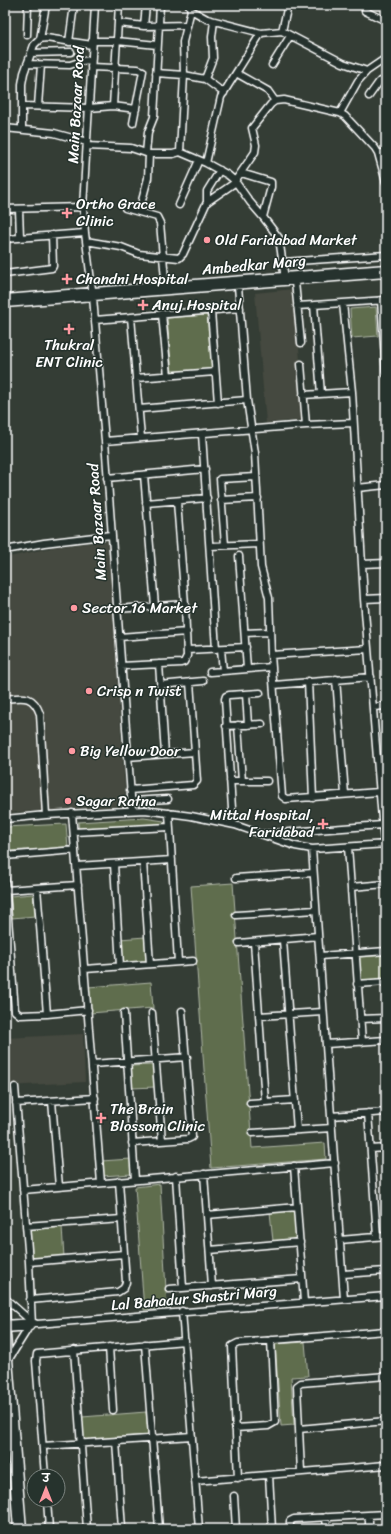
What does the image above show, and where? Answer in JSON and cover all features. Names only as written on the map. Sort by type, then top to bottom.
[{"type":"street","points":[[27,35],[28,5]]},
{"type":"street","points":[[22,129],[22,84],[34,45],[40,39],[46,5]]},
{"type":"street","points":[[69,42],[74,5]]},
{"type":"street","name":"Main Bazaar Road","points":[[94,5],[83,207],[93,294],[105,441],[132,810]]},
{"type":"street","points":[[113,106],[120,5]]},
{"type":"street","points":[[144,26],[146,5]]},
{"type":"street","points":[[139,212],[148,178],[148,132],[154,117],[160,5]]},
{"type":"street","points":[[282,31],[288,5]]},
{"type":"street","points":[[180,152],[184,75],[183,42],[190,7],[207,19],[214,21],[261,33],[282,31],[343,63],[367,71]]},
{"type":"street","points":[[365,11],[386,21]]},
{"type":"street","points":[[205,79],[213,58],[212,37],[214,21]]},
{"type":"street","points":[[119,22],[144,26],[187,25]]},
{"type":"street","points":[[206,163],[221,97],[261,33]]},
{"type":"street","points":[[272,65],[290,36]]},
{"type":"street","points":[[40,39],[46,38],[69,42],[92,43],[117,41],[157,46]]},
{"type":"street","points":[[31,53],[71,52]]},
{"type":"street","points":[[340,113],[358,81],[367,71],[386,58]]},
{"type":"street","points":[[27,64],[70,65],[82,61],[115,68],[138,69],[143,71],[133,123]]},
{"type":"street","points":[[376,65],[386,64]]},
{"type":"street","points":[[38,106],[41,65]]},
{"type":"street","points":[[156,73],[184,75],[205,79],[224,93]]},
{"type":"street","points":[[236,73],[268,91],[275,101]]},
{"type":"street","points":[[369,96],[379,82],[386,79]]},
{"type":"street","points":[[206,202],[235,181],[256,149],[252,128],[271,104],[275,101],[284,100],[340,113],[346,116],[378,153],[386,182]]},
{"type":"street","points":[[22,106],[89,108],[113,106],[136,109]]},
{"type":"street","points":[[5,128],[54,133],[87,144],[131,148],[148,154],[173,154],[180,152],[220,170],[235,181],[279,238],[285,283]]},
{"type":"street","points":[[378,153],[386,153]]},
{"type":"street","points":[[179,205],[199,160]]},
{"type":"street","points":[[86,241],[121,247],[139,254],[179,258],[183,254],[206,202],[206,190],[220,170]]},
{"type":"street","points":[[241,173],[271,182],[263,217]]},
{"type":"street","points":[[5,209],[83,207]]},
{"type":"street","points":[[125,208],[157,216],[160,223],[166,289]]},
{"type":"street","points":[[19,209],[20,237]]},
{"type":"street","points":[[5,239],[85,233]]},
{"type":"street","points":[[5,274],[52,268],[54,266],[52,235]]},
{"type":"street","points":[[283,262],[386,256]]},
{"type":"street","name":"Ambedkar Marg","points":[[166,289],[284,275],[386,268]]},
{"type":"street","name":"Ambedkar Marg","points":[[5,298],[238,286],[386,274]]},
{"type":"street","points":[[294,282],[301,343]]},
{"type":"street","points":[[238,286],[247,400],[252,430],[258,498],[259,544],[262,572],[268,598],[282,796],[286,799],[314,798],[379,792]]},
{"type":"street","name":"Ambedkar Marg","points":[[5,304],[93,294]]},
{"type":"street","points":[[297,306],[384,300],[386,374]]},
{"type":"street","points":[[5,819],[72,813],[132,810],[169,813],[233,824],[295,846],[312,849],[385,844],[382,825],[383,809],[379,792],[364,599],[352,392],[343,303]]},
{"type":"street","points":[[314,305],[321,394]]},
{"type":"street","points":[[95,320],[240,308]]},
{"type":"street","points":[[211,311],[218,403]]},
{"type":"street","points":[[162,314],[168,376]]},
{"type":"street","points":[[131,317],[141,438]]},
{"type":"street","points":[[301,364],[306,425]]},
{"type":"street","points":[[136,378],[215,372]]},
{"type":"street","points":[[303,395],[352,392]]},
{"type":"street","points":[[139,409],[247,400]]},
{"type":"street","points":[[105,441],[306,425],[354,423]]},
{"type":"street","points":[[202,434],[218,649],[223,670]]},
{"type":"street","points":[[107,478],[205,469]]},
{"type":"street","points":[[144,475],[155,606]]},
{"type":"street","points":[[225,545],[220,479],[256,476]]},
{"type":"street","points":[[357,488],[386,485]]},
{"type":"street","points":[[146,503],[177,502],[207,498]]},
{"type":"street","points":[[221,500],[258,498]]},
{"type":"street","points":[[121,666],[181,663],[186,659],[187,632],[177,502]]},
{"type":"street","points":[[5,550],[44,543],[111,535]]},
{"type":"street","points":[[210,546],[259,544]]},
{"type":"street","points":[[239,556],[248,669]]},
{"type":"street","points":[[362,564],[386,562]]},
{"type":"street","points":[[364,599],[386,598]]},
{"type":"street","points":[[117,609],[185,604]]},
{"type":"street","points":[[119,637],[187,632]]},
{"type":"street","points":[[245,633],[270,632]]},
{"type":"street","points":[[187,650],[246,647]]},
{"type":"street","points":[[271,655],[368,648]]},
{"type":"street","points":[[159,664],[165,754]]},
{"type":"street","points":[[210,672],[272,667]]},
{"type":"street","points":[[274,685],[371,677]]},
{"type":"street","points":[[336,679],[345,794]]},
{"type":"street","points":[[160,685],[203,681]]},
{"type":"street","points":[[308,681],[314,798]]},
{"type":"street","points":[[130,790],[196,784],[197,778],[190,682]]},
{"type":"street","points":[[233,824],[225,699],[226,696],[260,693]]},
{"type":"street","points":[[246,694],[248,725]]},
{"type":"street","points":[[5,699],[31,699],[35,703],[40,714],[46,815]]},
{"type":"street","points":[[373,707],[386,706]]},
{"type":"street","points":[[226,726],[262,724]]},
{"type":"street","points":[[238,725],[242,781]]},
{"type":"street","points":[[128,757],[195,752]]},
{"type":"street","points":[[230,781],[267,781]]},
{"type":"street","points":[[131,801],[168,800]]},
{"type":"street","points":[[72,813],[101,1183]]},
{"type":"street","points":[[169,813],[178,962]]},
{"type":"street","points":[[262,834],[382,825]]},
{"type":"street","points":[[74,832],[169,826]]},
{"type":"street","points":[[348,847],[362,1042]]},
{"type":"street","points":[[312,849],[344,1299]]},
{"type":"street","points":[[5,856],[75,850]]},
{"type":"street","points":[[77,866],[172,860]]},
{"type":"street","points":[[143,862],[150,964]]},
{"type":"street","points":[[114,864],[120,966]]},
{"type":"street","points":[[236,878],[313,873]]},
{"type":"street","points":[[5,878],[16,1011],[20,1015],[88,1010]]},
{"type":"street","points":[[351,887],[386,884]]},
{"type":"street","points":[[6,890],[78,885]]},
{"type":"street","points":[[37,888],[47,1014]]},
{"type":"street","points":[[236,915],[316,910]]},
{"type":"street","points":[[240,943],[318,936]]},
{"type":"street","points":[[283,940],[297,1130]]},
{"type":"street","points":[[254,942],[265,1102]]},
{"type":"street","points":[[320,956],[386,951]]},
{"type":"street","points":[[85,969],[193,961]]},
{"type":"street","points":[[358,984],[386,982]]},
{"type":"street","points":[[132,1142],[188,1139],[192,1137],[187,1057],[182,1011]]},
{"type":"street","points":[[258,1016],[323,1012]]},
{"type":"street","points":[[124,1013],[135,1180]]},
{"type":"street","points":[[152,1013],[157,1060],[162,1141]]},
{"type":"street","points":[[360,1019],[386,1018]]},
{"type":"street","points":[[326,1044],[386,1040]]},
{"type":"street","points":[[92,1064],[187,1057]]},
{"type":"street","points":[[9,1359],[32,1325],[29,1262],[15,1087]]},
{"type":"street","points":[[16,1104],[95,1098]]},
{"type":"street","points":[[250,1103],[295,1100]]},
{"type":"street","points":[[52,1101],[59,1187]]},
{"type":"street","points":[[331,1116],[386,1112]]},
{"type":"street","points":[[368,1113],[377,1236]]},
{"type":"street","points":[[252,1132],[332,1128]]},
{"type":"street","points":[[371,1149],[386,1148]]},
{"type":"street","points":[[23,1190],[335,1163]]},
{"type":"street","points":[[294,1166],[304,1302]]},
{"type":"street","points":[[204,1174],[212,1286]]},
{"type":"street","points":[[176,1176],[183,1288]]},
{"type":"street","points":[[30,1300],[118,1292],[124,1288],[126,1282],[119,1181]]},
{"type":"street","points":[[207,1215],[297,1207]]},
{"type":"street","points":[[26,1226],[122,1219]]},
{"type":"street","points":[[340,1240],[386,1236]]},
{"type":"street","points":[[210,1250],[300,1242]]},
{"type":"street","points":[[29,1262],[124,1254]]},
{"type":"street","points":[[343,1274],[386,1272]]},
{"type":"street","points":[[5,1280],[6,1327],[12,1424],[22,1529]]},
{"type":"street","points":[[170,1289],[302,1280]]},
{"type":"street","name":"Lal Bahadur Shastri Marg","points":[[6,1327],[386,1296]]},
{"type":"street","points":[[6,1299],[32,1325]]},
{"type":"street","points":[[181,1312],[180,1324],[183,1328],[185,1341],[199,1529]]},
{"type":"street","points":[[238,1478],[232,1346],[238,1343],[386,1331]]},
{"type":"street","points":[[235,1428],[268,1426],[275,1422],[276,1417],[271,1340]]},
{"type":"street","points":[[44,1468],[36,1356],[39,1353],[185,1341]]},
{"type":"street","points":[[145,1344],[159,1529]]},
{"type":"street","points":[[109,1347],[113,1410]]},
{"type":"street","points":[[74,1350],[87,1529]]},
{"type":"street","points":[[5,1368],[12,1424]]},
{"type":"street","points":[[301,1472],[296,1389],[299,1384],[386,1376]]},
{"type":"street","points":[[299,1429],[386,1421]]},
{"type":"street","points":[[43,1446],[192,1436]]},
{"type":"street","points":[[116,1441],[122,1529]]},
{"type":"street","points":[[195,1481],[386,1465]]},
{"type":"street","points":[[16,1472],[17,1529]]},
{"type":"street","points":[[269,1475],[272,1529]]},
{"type":"street","points":[[234,1496],[236,1529]]},
{"type":"street","points":[[48,1508],[49,1529]]},
{"type":"street","points":[[290,1529],[292,1519],[386,1514]]},
{"type":"street","points":[[368,1515],[369,1529]]},
{"type":"street","points":[[326,1517],[327,1529]]},
{"type":"shaded area","points":[[294,289],[305,420],[266,423],[255,293]]},
{"type":"shaded area","points":[[108,541],[126,806],[5,813],[5,558],[54,547]]},
{"type":"shaded area","points":[[83,1034],[85,1082],[5,1086],[5,1038]]},
{"type":"green space","points":[[376,307],[378,336],[352,338],[350,309]]},
{"type":"green space","points":[[207,315],[212,370],[172,373],[167,318]]},
{"type":"green space","points":[[144,818],[164,821],[165,824],[79,830],[78,822]]},
{"type":"green space","points":[[66,824],[68,848],[5,851],[5,827]]},
{"type":"green space","points":[[233,883],[252,1148],[325,1143],[326,1159],[211,1168],[191,886]]},
{"type":"green space","points":[[33,894],[35,916],[12,918],[10,896]]},
{"type":"green space","points":[[145,937],[147,961],[123,963],[120,939]]},
{"type":"green space","points":[[386,955],[386,981],[359,983],[357,957]]},
{"type":"green space","points":[[151,982],[153,1008],[90,1013],[88,987]]},
{"type":"green space","points":[[154,1065],[155,1087],[132,1088],[131,1066]]},
{"type":"green space","points":[[131,1159],[132,1174],[102,1176],[101,1161]]},
{"type":"green space","points":[[160,1184],[167,1308],[144,1310],[135,1187]]},
{"type":"green space","points":[[295,1210],[297,1239],[273,1241],[270,1212]]},
{"type":"green space","points":[[62,1227],[64,1257],[30,1259],[28,1230]]},
{"type":"green space","points":[[305,1342],[308,1376],[291,1377],[294,1425],[281,1426],[275,1344]]},
{"type":"green space","points":[[146,1412],[148,1435],[84,1440],[82,1417]]},
{"type":"place","name":"Ortho Grace Clinic","points":[[67,213]]},
{"type":"place","name":"Old Faridabad Market","points":[[207,240]]},
{"type":"place","name":"Chandni Hospital","points":[[67,279]]},
{"type":"place","name":"Anuj Hospital","points":[[143,305]]},
{"type":"place","name":"Thukral ENT Clinic","points":[[69,329]]},
{"type":"place","name":"Sector 16 Market","points":[[74,608]]},
{"type":"place","name":"Crisp n Twist","points":[[89,691]]},
{"type":"place","name":"Big Yellow Door","points":[[72,751]]},
{"type":"place","name":"Sagar Ratna","points":[[68,801]]},
{"type":"place","name":"Mittal Hospital, Faridabad","points":[[323,824]]},
{"type":"place","name":"The Brain Blossom Clinic","points":[[101,1118]]}]
